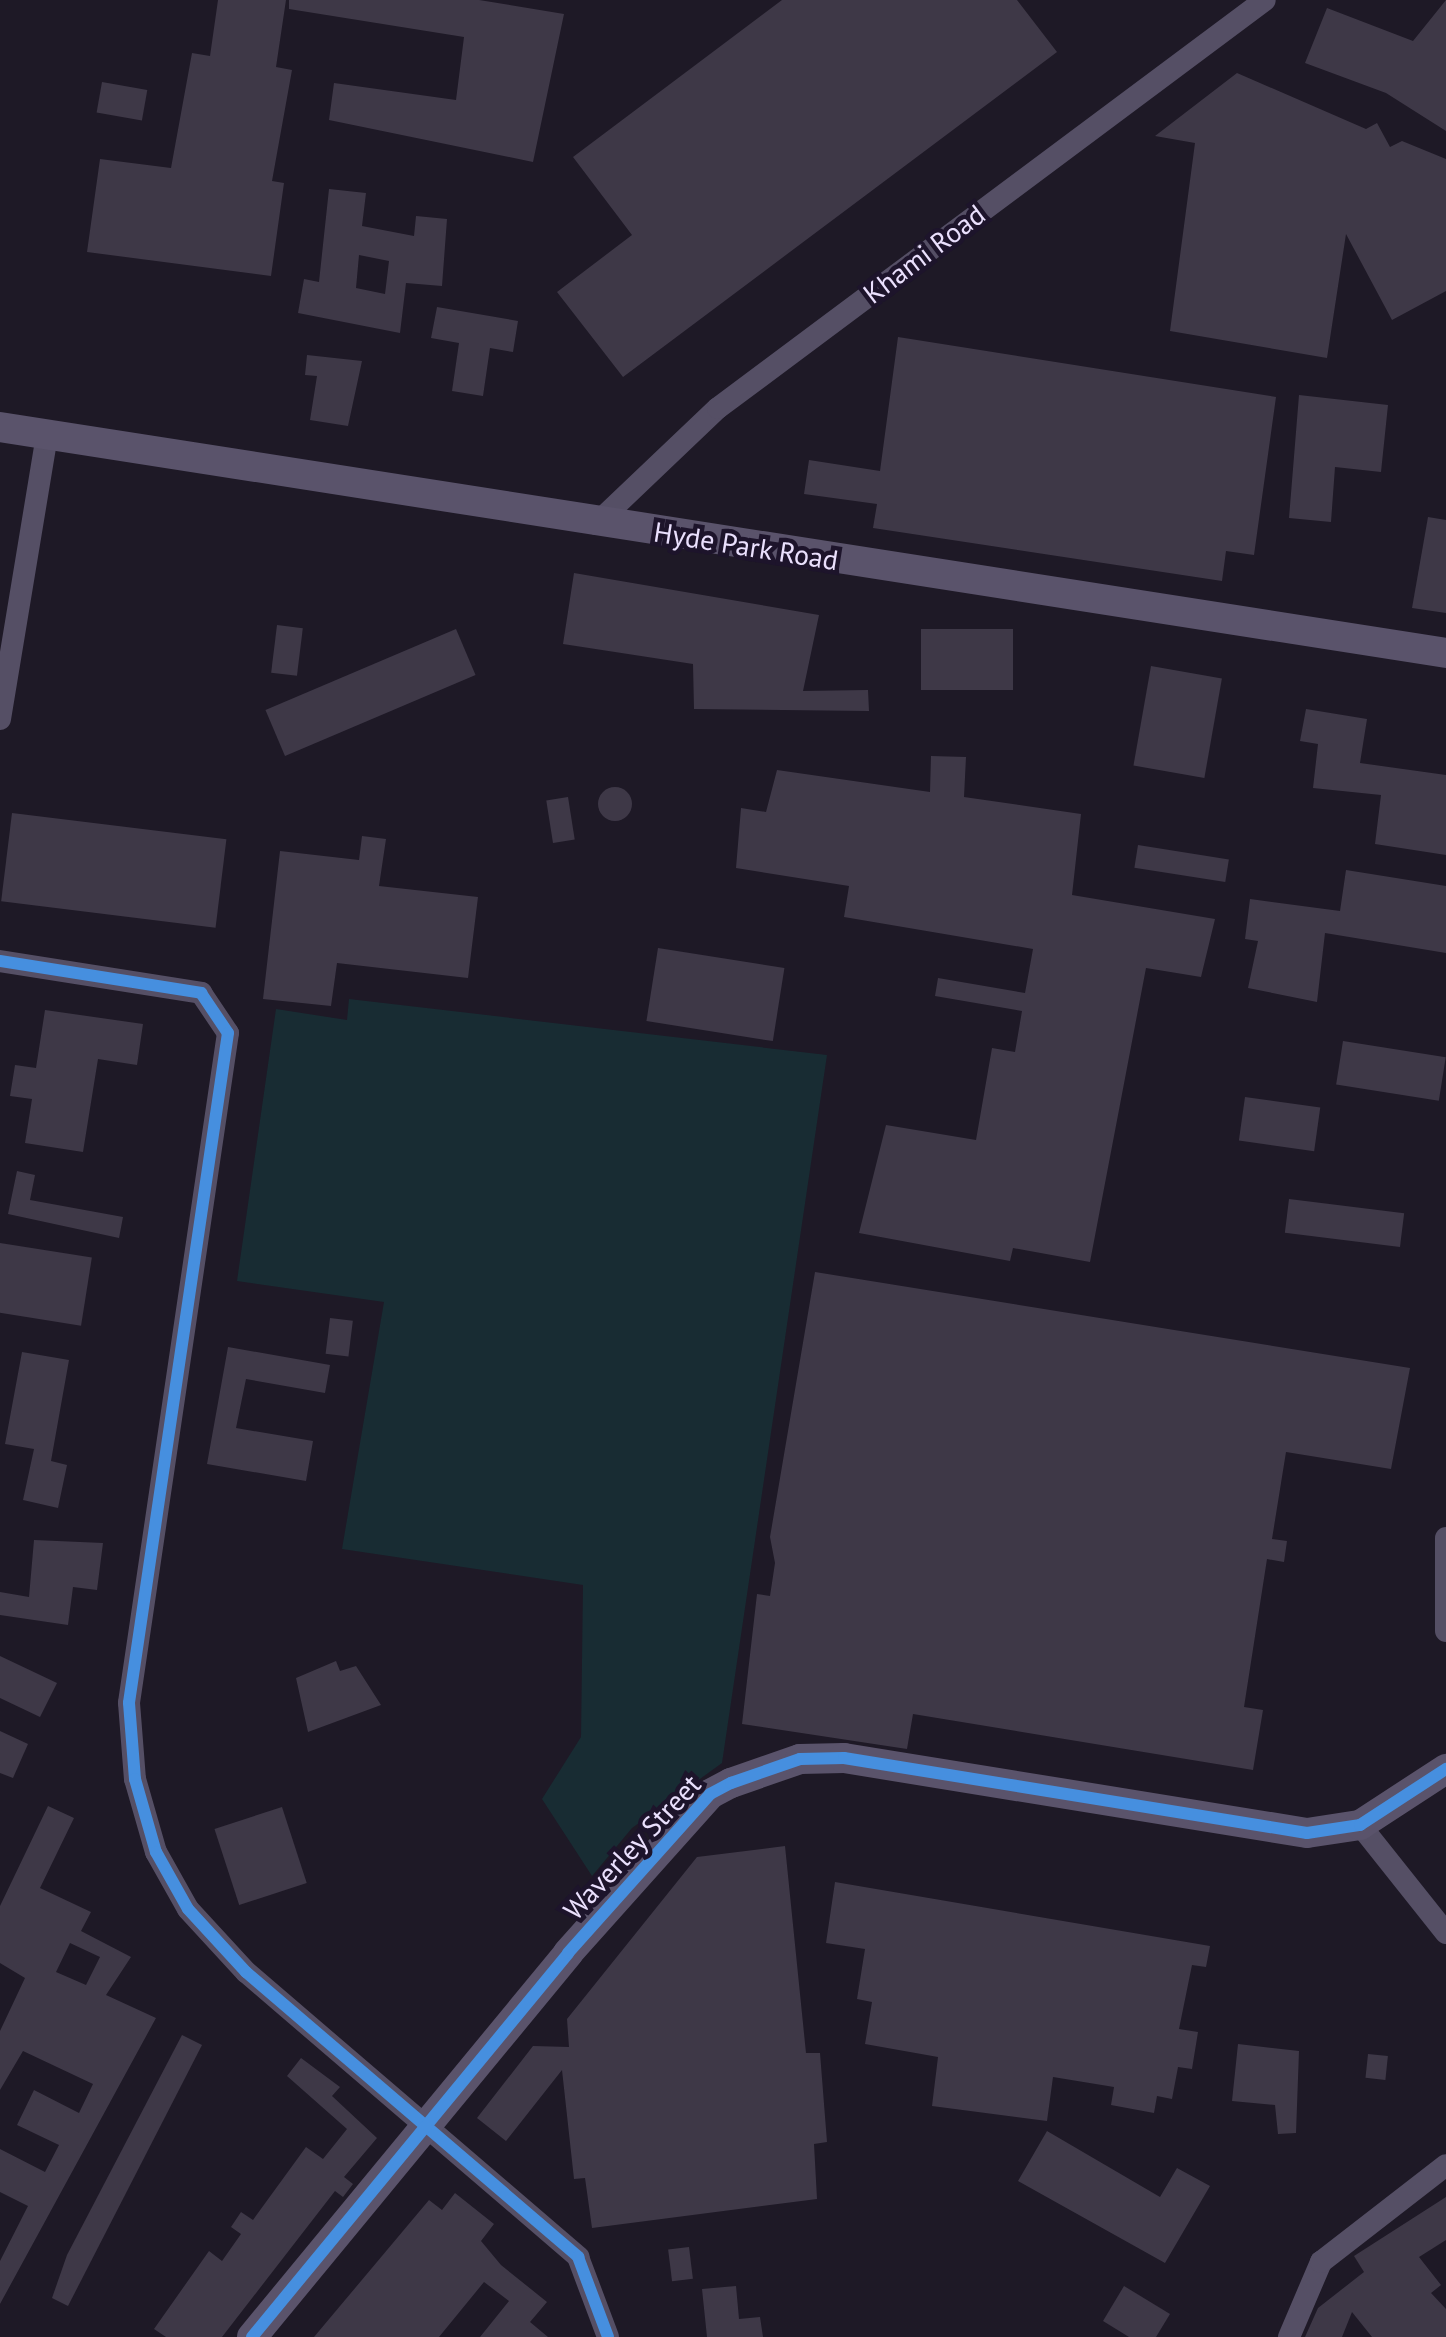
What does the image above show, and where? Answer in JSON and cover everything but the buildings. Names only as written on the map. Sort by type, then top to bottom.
[{"type":"street","name":"Khami Road","points":[[596,524],[718,408],[1265,0]]},
{"type":"street","points":[[0,427],[47,434],[0,719]]},
{"type":"street","name":"Hyde Park Road","points":[[47,434],[596,524],[1446,653]]},
{"type":"street","points":[[0,961],[201,993],[222,1016],[230,1051],[128,1703],[132,1760],[156,1852],[206,1932],[578,2256],[608,2337]]},
{"type":"street","points":[[1446,1538],[1446,1631]]},
{"type":"street","name":"Waverley Street","points":[[252,2337],[427,2122],[710,1794],[781,1763],[844,1758],[1307,1832],[1360,1825],[1446,1769]]},
{"type":"street","points":[[1360,1825],[1446,1933]]},
{"type":"street","points":[[1289,2337],[1321,2262],[1446,2166]]},
{"type":"shaded area","points":[[349,999],[827,1055],[722,1763],[632,1828],[592,1876],[542,1799],[581,1737],[583,1585],[342,1549],[384,1302],[237,1281],[276,1009],[347,1020]]},
{"type":"cycle path","points":[[0,961],[201,993],[228,1033],[129,1703],[135,1779],[156,1852],[188,1909],[246,1972],[578,2257],[608,2337]]},
{"type":"cycle path","points":[[252,2337],[568,1953],[710,1794],[731,1783],[800,1759],[844,1758],[1307,1833],[1360,1825],[1446,1769]]}]
